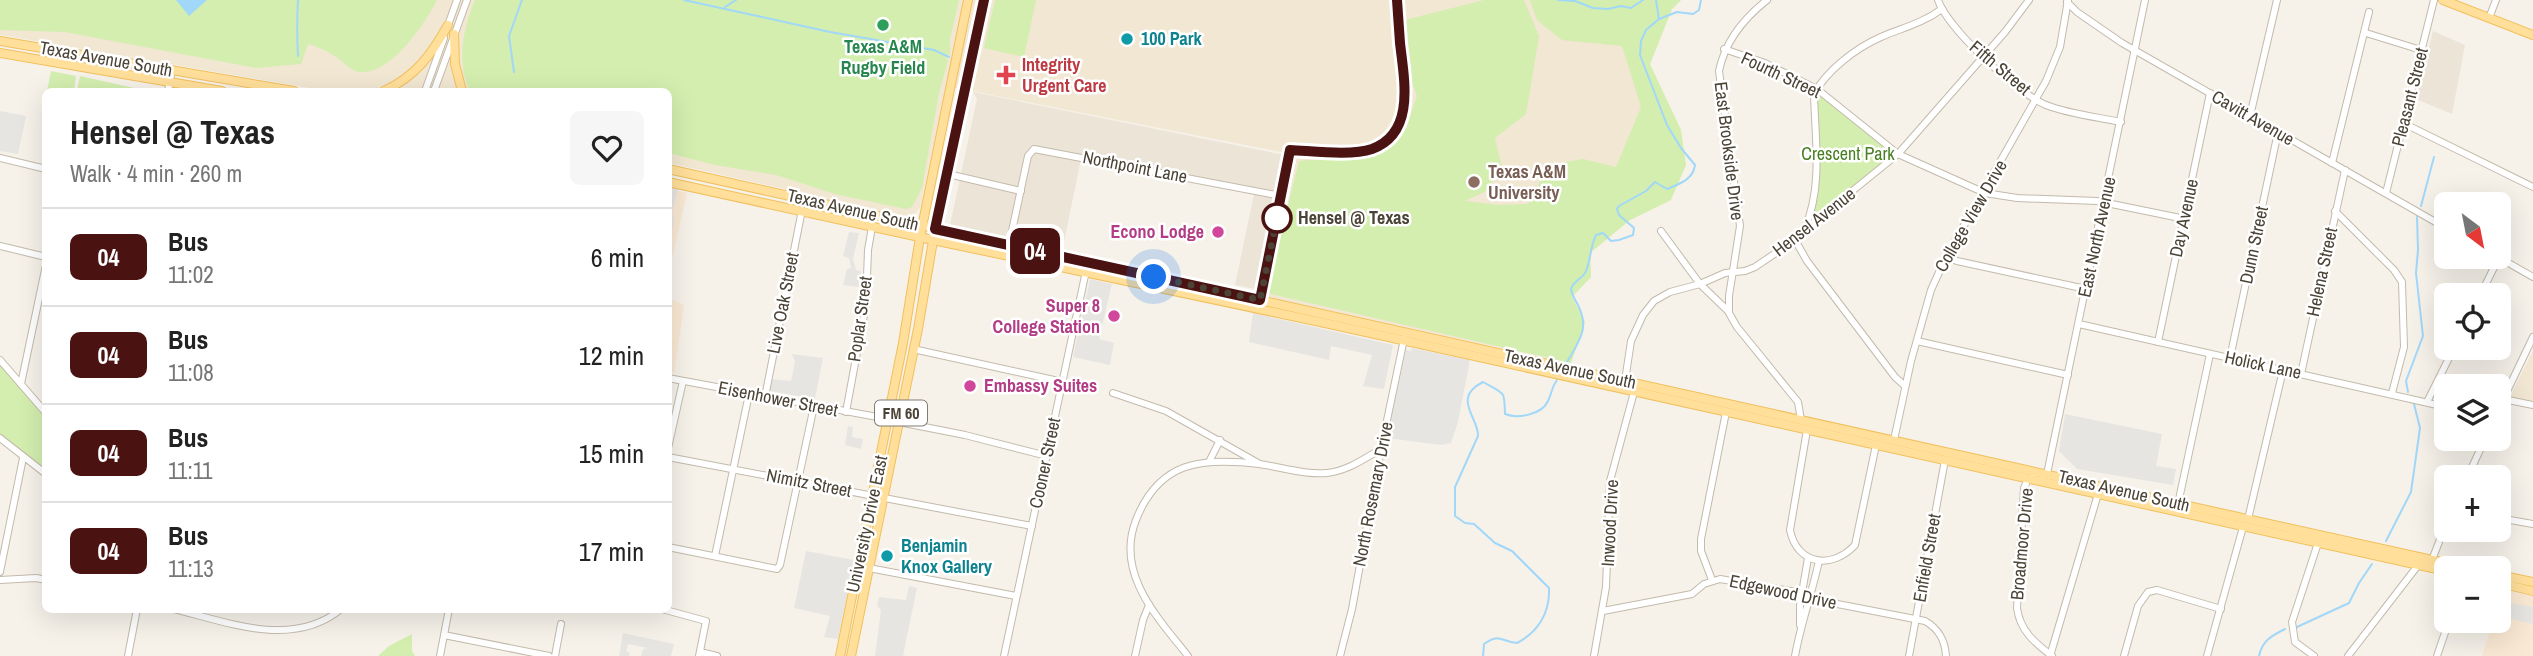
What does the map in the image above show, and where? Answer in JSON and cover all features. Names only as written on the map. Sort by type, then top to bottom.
[{"type":"main road","name":"FM 60","points":[[922,226],[968,0]]},
{"type":"main road","name":"FM 60","points":[[933,240],[984,0]]},
{"type":"main road","points":[[2443,0],[2533,35]]},
{"type":"main road","points":[[390,88],[402,82],[422,65],[436,48],[448,25]]},
{"type":"main road","points":[[454,34],[455,64],[461,88]]},
{"type":"main road","name":"Texas Avenue South","points":[[0,41],[267,88]]},
{"type":"main road","name":"Texas Avenue South","points":[[0,53],[190,88]]},
{"type":"main road","name":"Texas Avenue South","points":[[672,170],[1260,300],[1565,377],[2187,514],[2432,560]]},
{"type":"main road","points":[[682,185],[685,172]]},
{"type":"main road","name":"Texas Avenue South","points":[[672,183],[1206,297],[1695,396],[2178,504],[2318,543],[2434,569]]},
{"type":"main road","points":[[892,219],[918,215],[929,194]]},
{"type":"main road","name":"University Drive East","points":[[840,656],[888,419],[922,226]]},
{"type":"main road","name":"University Drive East","points":[[851,656],[933,240]]},
{"type":"main road","points":[[1206,297],[1212,294],[1253,303],[1260,300]]},
{"type":"main road","points":[[1565,377],[1577,375],[1618,384],[1625,381]]},
{"type":"main road","points":[[1634,392],[1638,389],[1683,398],[1695,396]]},
{"type":"main road","points":[[1807,430],[1812,427],[1853,436],[1861,433]]},
{"type":"main road","points":[[856,576],[861,584],[859,595],[863,600]]},
{"type":"main road","points":[[2511,577],[2533,582]]},
{"type":"main road","points":[[2511,586],[2533,591]]},
{"type":"main road","points":[[848,616],[853,621],[853,646]]},
{"type":"street","points":[[426,88],[457,0]]},
{"type":"street","points":[[435,88],[467,0]]},
{"type":"street","points":[[1260,300],[1290,150],[1362,151],[1379,145],[1395,130],[1404,109],[1405,92],[1397,0]]},
{"type":"street","points":[[1724,49],[1743,23],[1767,0]]},
{"type":"street","name":"Fifth Street","points":[[1938,0],[1971,46],[2037,99],[2046,104],[2121,122]]},
{"type":"street","name":"Hensel Avenue","points":[[1625,381],[1632,341],[1648,308],[1662,296],[1725,273],[1755,267],[1795,240],[1898,154],[2029,0]]},
{"type":"street","name":"East North Avenue","points":[[2047,474],[2145,0]]},
{"type":"street","points":[[2250,116],[2277,0]]},
{"type":"street","name":"Pleasant Street","points":[[2386,193],[2434,0]]},
{"type":"street","points":[[2489,18],[2496,0]]},
{"type":"street","name":"Cavitt Avenue","points":[[2067,1],[2092,23],[2134,50],[2434,221]]},
{"type":"street","name":"College View Drive","points":[[1894,440],[1905,386],[1931,290],[1946,257],[2037,99],[2060,47],[2067,1]]},
{"type":"street","points":[[1804,231],[1814,201],[1814,94],[1817,89],[1862,46],[1927,19],[1942,9]]},
{"type":"street","points":[[2332,163],[2369,12]]},
{"type":"street","points":[[2365,33],[2421,51]]},
{"type":"street","name":"Fourth Street","points":[[1724,49],[1765,63],[1817,89],[1898,154],[1985,193],[2017,198],[2103,202],[2185,219]]},
{"type":"street","name":"East Brookside Drive","points":[[1724,49],[1719,71],[1740,226],[1729,296],[1729,313]]},
{"type":"street","points":[[169,86],[172,70]]},
{"type":"street","name":"Day Avenue","points":[[2158,342],[2210,93]]},
{"type":"street","points":[[2403,124],[2533,187]]},
{"type":"street","name":"Dunn Street","points":[[2230,358],[2278,132]]},
{"type":"street","name":"Northpoint Lane","points":[[1021,191],[1029,153],[1037,149],[1281,196]]},
{"type":"street","points":[[0,158],[42,168]]},
{"type":"street","name":"Helena Street","points":[[2301,374],[2345,170]]},
{"type":"street","points":[[948,174],[1021,191],[1009,245]]},
{"type":"street","name":"Live Oak Street","points":[[765,397],[802,210]]},
{"type":"street","points":[[2335,211],[2394,270],[2402,282],[2404,347],[2392,393]]},
{"type":"street","name":"Poplar Street","points":[[846,412],[866,304],[868,250],[872,227]]},
{"type":"street","points":[[1661,231],[1700,284],[1729,313],[1737,327],[1798,402],[1801,420]]},
{"type":"street","points":[[1795,240],[1830,292],[1895,377],[1905,386]]},
{"type":"street","points":[[0,246],[42,256]]},
{"type":"street","points":[[1946,257],[2086,289]]},
{"type":"street","points":[[2511,264],[2533,277]]},
{"type":"street","name":"Cooner Street","points":[[1004,656],[1086,271]]},
{"type":"street","points":[[21,384],[42,284]]},
{"type":"street","name":"Holick Lane","points":[[2079,324],[2434,404]]},
{"type":"street","name":"North Rosemary Drive","points":[[1340,656],[1352,609],[1381,449],[1405,337]]},
{"type":"street","points":[[2511,383],[2533,337]]},
{"type":"street","points":[[1917,341],[2068,375]]},
{"type":"street","points":[[913,349],[1063,382]]},
{"type":"street","points":[[2178,504],[2210,354]]},
{"type":"street","points":[[0,360],[42,409]]},
{"type":"street","points":[[2427,402],[2448,360]]},
{"type":"street","points":[[2207,656],[2246,523],[2283,370]]},
{"type":"street","name":"Eisenhower Street","points":[[672,379],[888,419]]},
{"type":"street","points":[[672,430],[683,381]]},
{"type":"street","name":"Inwood Drive","points":[[1594,656],[1609,554],[1610,481],[1619,439],[1634,392]]},
{"type":"street","points":[[1113,393],[1166,411],[1259,464]]},
{"type":"street","points":[[715,556],[749,394]]},
{"type":"street","points":[[2511,401],[2533,405]]},
{"type":"street","points":[[672,548],[777,569],[814,406]]},
{"type":"street","points":[[1712,580],[1701,551],[1701,539],[1726,412]]},
{"type":"street","points":[[899,422],[965,435],[1046,456]]},
{"type":"street","points":[[1807,430],[1790,530],[1796,548],[1814,560],[1829,560]]},
{"type":"street","points":[[0,439],[42,471]]},
{"type":"street","points":[[1209,462],[1220,440]]},
{"type":"street","points":[[1817,572],[1829,560],[1850,551],[1857,540],[1876,445]]},
{"type":"street","points":[[1188,656],[1149,605],[1140,587],[1130,552],[1130,538],[1140,510],[1153,489],[1168,475],[1190,464],[1259,464],[1327,473],[1353,465],[1381,449]]},
{"type":"street","points":[[0,572],[23,458]]},
{"type":"street","name":"Nimitz Street","points":[[672,458],[1032,526]]},
{"type":"street","name":"Enfield Street","points":[[1909,656],[1945,460]]},
{"type":"street","name":"Broadmoor Drive","points":[[2047,474],[2028,479],[2024,488],[2017,608],[2025,632],[2051,656]]},
{"type":"street","points":[[2051,656],[2098,494]]},
{"type":"street","points":[[2511,520],[2533,524]]},
{"type":"street","points":[[2348,656],[2417,565],[2432,560],[2439,542]]},
{"type":"street","points":[[2314,656],[2295,642],[2292,622],[2318,543]]},
{"type":"street","points":[[1796,656],[1801,627],[1817,572],[1814,560]]},
{"type":"street","points":[[1801,627],[1799,611],[1802,593],[1814,560]]},
{"type":"street","points":[[869,568],[1016,596]]},
{"type":"street","points":[[0,580],[42,579]]},
{"type":"street","name":"Edgewood Drive","points":[[1602,611],[1692,594],[1712,580],[1720,579],[1802,593],[1811,598],[1916,619],[1933,625],[1939,632],[1946,656]]},
{"type":"street","points":[[2124,656],[2138,606],[2148,592],[2161,591],[2221,609]]},
{"type":"street","points":[[1135,656],[1149,605]]},
{"type":"street","points":[[672,612],[706,621],[700,654],[717,656]]},
{"type":"street","points":[[128,656],[136,613]]},
{"type":"street","points":[[191,613],[281,631],[313,626],[334,613]]},
{"type":"street","points":[[440,656],[449,613]]},
{"type":"street","points":[[555,656],[561,624]]},
{"type":"street","points":[[2437,656],[2445,633]]},
{"type":"street","points":[[444,635],[549,656]]},
{"type":"shaded area","name":"Texas A&M University","points":[[0,0],[1681,0],[1672,9],[1650,64],[1657,134],[1671,200],[1630,220],[1590,253],[1591,277],[1572,297],[1585,322],[1571,363],[1257,295],[1286,153],[946,86],[920,208],[913,215],[907,216],[672,164],[672,88],[309,88],[0,35]]},
{"type":"shaded area","points":[[2433,31],[2465,45],[2452,114],[2416,99]]},
{"type":"shaded area","points":[[973,92],[1284,155],[1256,289],[1235,285],[1254,194],[1081,159],[1063,247],[950,225],[977,99]]},
{"type":"shaded area","points":[[0,111],[26,116],[18,154],[0,151]]},
{"type":"shaded area","points":[[672,188],[678,189],[672,213]]},
{"type":"shaded area","points":[[672,190],[687,193],[672,258]]},
{"type":"shaded area","points":[[849,232],[859,233],[853,259],[856,270],[861,271],[859,287],[843,285],[847,269],[851,268],[849,258],[843,256]]},
{"type":"shaded area","points":[[1090,279],[1112,284],[1099,339],[1114,343],[1110,365],[1073,357]]},
{"type":"shaded area","points":[[672,300],[684,305],[672,373]]},
{"type":"shaded area","points":[[1253,313],[1393,345],[1384,389],[1363,386],[1372,355],[1331,346],[1329,360],[1249,342]]},
{"type":"shaded area","points":[[1412,348],[1470,360],[1458,422],[1451,443],[1441,445],[1387,438],[1406,350],[1411,351]]},
{"type":"shaded area","points":[[2533,351],[2533,401],[2511,395]]},
{"type":"shaded area","points":[[792,354],[823,358],[815,399],[770,391],[772,379],[791,381],[795,362]]},
{"type":"shaded area","points":[[2065,414],[2162,434],[2156,466],[2176,469],[2173,485],[2077,469],[2059,451]]},
{"type":"shaded area","points":[[848,426],[853,427],[852,437],[863,439],[861,449],[845,445]]},
{"type":"shaded area","points":[[806,551],[854,560],[838,639],[824,637],[830,616],[794,608]]},
{"type":"shaded area","points":[[909,586],[917,588],[903,655],[906,656],[875,656],[881,610],[877,606],[879,597],[906,600]]},
{"type":"shaded area","points":[[2511,591],[2533,596],[2533,656],[2482,656],[2489,633],[2511,633]]},
{"type":"shaded area","points":[[2511,603],[2533,607],[2533,624],[2511,619]]},
{"type":"shaded area","points":[[623,633],[674,644],[671,656],[641,656],[643,649],[647,648],[628,644],[626,651],[630,653],[629,656],[619,656]]},
{"type":"green space","points":[[0,0],[437,0],[416,34],[395,57],[372,71],[360,72],[353,70],[337,57],[308,44],[301,64],[256,68],[65,32],[0,30]]},
{"type":"green space","points":[[475,0],[959,0],[922,188],[912,207],[906,209],[835,194],[776,175],[715,165],[672,154],[672,88],[469,88],[462,57],[467,23]]},
{"type":"green space","points":[[995,0],[1036,0],[1024,57],[984,48]]},
{"type":"green space","points":[[1484,0],[1524,0],[1539,36],[1526,114],[1495,138],[1502,167],[1486,191],[1465,201],[1499,205],[1528,204],[1549,165],[1583,159],[1616,167],[1641,107],[1622,46],[1562,40],[1537,20],[1530,0],[1681,0],[1672,9],[1650,64],[1681,130],[1686,165],[1671,200],[1630,220],[1590,253],[1591,277],[1572,297],[1585,322],[1571,363],[1267,293],[1299,161],[1383,153],[1406,128],[1417,96],[1410,76],[1405,20]]},
{"type":"green space","points":[[51,71],[76,76],[74,88],[48,88]]},
{"type":"green space","points":[[80,76],[134,88],[78,88]]},
{"type":"green space","name":"Crescent Park","points":[[1817,89],[1898,154],[1814,222],[1808,220],[1814,201]]},
{"type":"green space","points":[[0,363],[42,412],[42,469],[23,456],[0,434]]},
{"type":"green space","points":[[412,634],[412,651],[415,656],[378,656],[389,646]]},
{"type":"water","points":[[176,0],[207,0],[189,16]]},
{"type":"waterway","points":[[298,0],[298,56]]},
{"type":"waterway","points":[[514,72],[509,36],[522,0]]},
{"type":"waterway","points":[[684,0],[830,32],[934,50],[949,57]]},
{"type":"waterway","points":[[725,7],[736,0]]},
{"type":"waterway","points":[[1558,0],[1608,9],[1621,6],[1631,8],[1643,0]]},
{"type":"waterway","points":[[1656,0],[1659,19]]},
{"type":"waterway","points":[[1567,362],[1583,328],[1581,313],[1571,289],[1586,271],[1596,235],[1603,233],[1611,241],[1633,235],[1634,228],[1619,215],[1619,206],[1646,191],[1655,182],[1667,189],[1681,183],[1694,170],[1695,165],[1667,125],[1640,55],[1641,41],[1646,30],[1659,19],[1677,12],[1693,14],[1699,10],[1701,0]]},
{"type":"waterway","points":[[2421,206],[2434,157]]},
{"type":"waterway","points":[[2408,392],[2406,381],[2423,336],[2416,273],[2417,217]]},
{"type":"waterway","points":[[1483,656],[1484,644],[1489,641],[1497,638],[1517,643],[1537,627],[1545,613],[1549,588],[1512,551],[1495,543],[1474,524],[1465,523],[1455,516],[1455,487],[1478,436],[1469,408],[1469,395],[1483,382],[1502,394],[1505,414],[1522,416],[1535,413],[1545,406],[1557,380]]},
{"type":"waterway","points":[[2386,541],[2411,492],[2420,428],[2414,404]]},
{"type":"waterway","points":[[905,417],[913,416]]},
{"type":"waterway","points":[[2297,627],[2349,603],[2372,564]]},
{"type":"waterway","points":[[2259,656],[2262,646],[2285,629]]},
{"type":"bus line","name":"04","points":[[984,0],[935,229],[1260,300],[1290,150],[1355,152],[1370,149],[1386,140],[1399,124],[1404,109],[1405,92],[1397,0]]},
{"type":"place","name":"Texas A&M Rugby Field","points":[[883,25]]},
{"type":"place","name":"100 Park","points":[[1127,39]]},
{"type":"place","name":"Integrity Urgent Care","points":[[1006,75]]},
{"type":"place","name":"Texas A&M University","points":[[1474,182]]},
{"type":"place","name":"Hensel @ Texas","points":[[1277,218]]},
{"type":"place","name":"Econo Lodge","points":[[1218,232]]},
{"type":"place","name":"Super 8 College Station","points":[[1114,316]]},
{"type":"place","name":"Embassy Suites","points":[[970,386]]},
{"type":"place","name":"Benjamin Knox Gallery","points":[[887,556]]},
{"type":"route","points":[[1154,277],[1260,300],[1277,218]]}]
